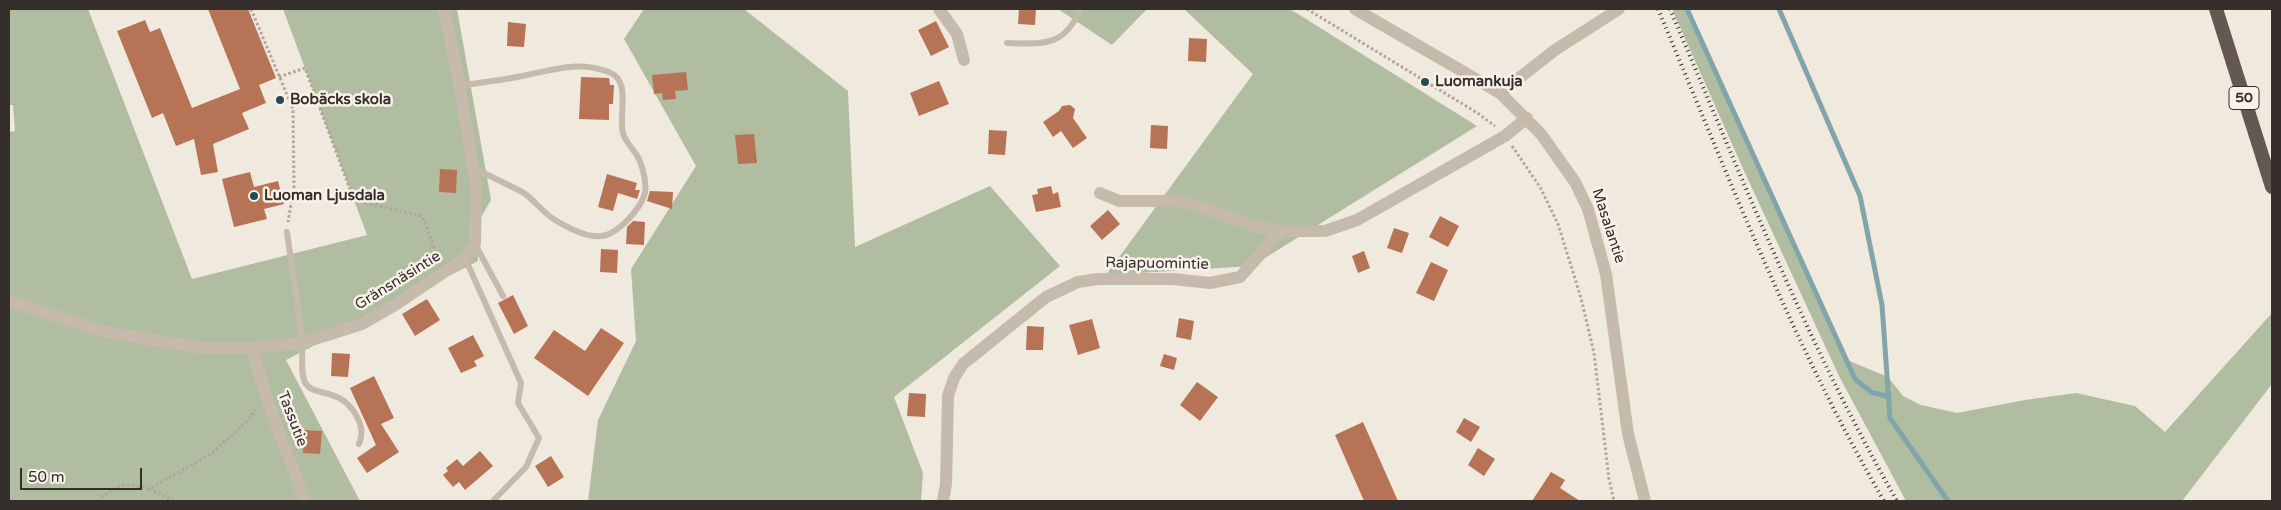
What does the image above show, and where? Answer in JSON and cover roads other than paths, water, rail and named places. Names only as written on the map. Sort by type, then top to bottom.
[{"type":"highway","name":"50","points":[[2216,9],[2272,187]]},
{"type":"street","points":[[444,9],[460,86],[476,187],[476,244]]},
{"type":"street","points":[[939,9],[957,34],[964,60]]},
{"type":"street","name":"Masalantie","points":[[1355,9],[1500,93],[1527,118],[1558,156],[1576,182],[1588,209],[1606,274],[1628,434],[1645,501]]},
{"type":"street","points":[[1500,93],[1555,50],[1619,9]]},
{"type":"street","points":[[1100,193],[1119,201],[1182,201],[1260,228],[1281,231],[1325,231],[1358,220],[1505,136],[1527,118]]},
{"type":"street","name":"Rajapuomintie","points":[[943,501],[946,484],[948,396],[954,378],[964,364],[1046,297],[1078,282],[1098,279],[1173,279],[1210,283],[1240,277],[1281,231]]},
{"type":"street","name":"Gränsnäsintie","points":[[9,301],[106,332],[201,348],[252,348],[302,343],[362,324],[465,258],[476,244]]},
{"type":"street","name":"Tassutie","points":[[252,348],[266,397],[306,501]]},
{"type":"lane","points":[[1007,43],[1038,44],[1054,41],[1073,25],[1080,9]]},
{"type":"lane","points":[[460,86],[527,75],[562,66],[609,72],[618,78],[621,84],[623,134],[628,146],[639,158],[645,183],[645,194],[636,209],[608,235],[590,236],[552,218],[525,194],[473,168]]},
{"type":"lane","points":[[287,232],[302,343],[304,378],[307,386],[336,396],[351,406],[361,425],[362,436],[359,444]]},
{"type":"lane","points":[[476,244],[503,296]]},
{"type":"lane","points":[[465,258],[521,383],[518,403],[539,438],[526,468],[493,501]]},
{"type":"waterway","points":[[1687,9],[1855,379],[1871,392],[1889,397]]},
{"type":"waterway","points":[[1779,9],[1860,196],[1882,305],[1890,418],[1948,501]]},
{"type":"railway","points":[[1658,9],[1736,196],[1791,321],[1820,382],[1884,501]]},
{"type":"railway","points":[[1670,9],[1804,320],[1864,442],[1897,501]]},
{"type":"place","name":"Luomankuja","points":[[1425,82]]},
{"type":"place","name":"Bobäcks skola","points":[[280,100]]},
{"type":"place","name":"Luoman Ljusdala","points":[[254,196]]}]
